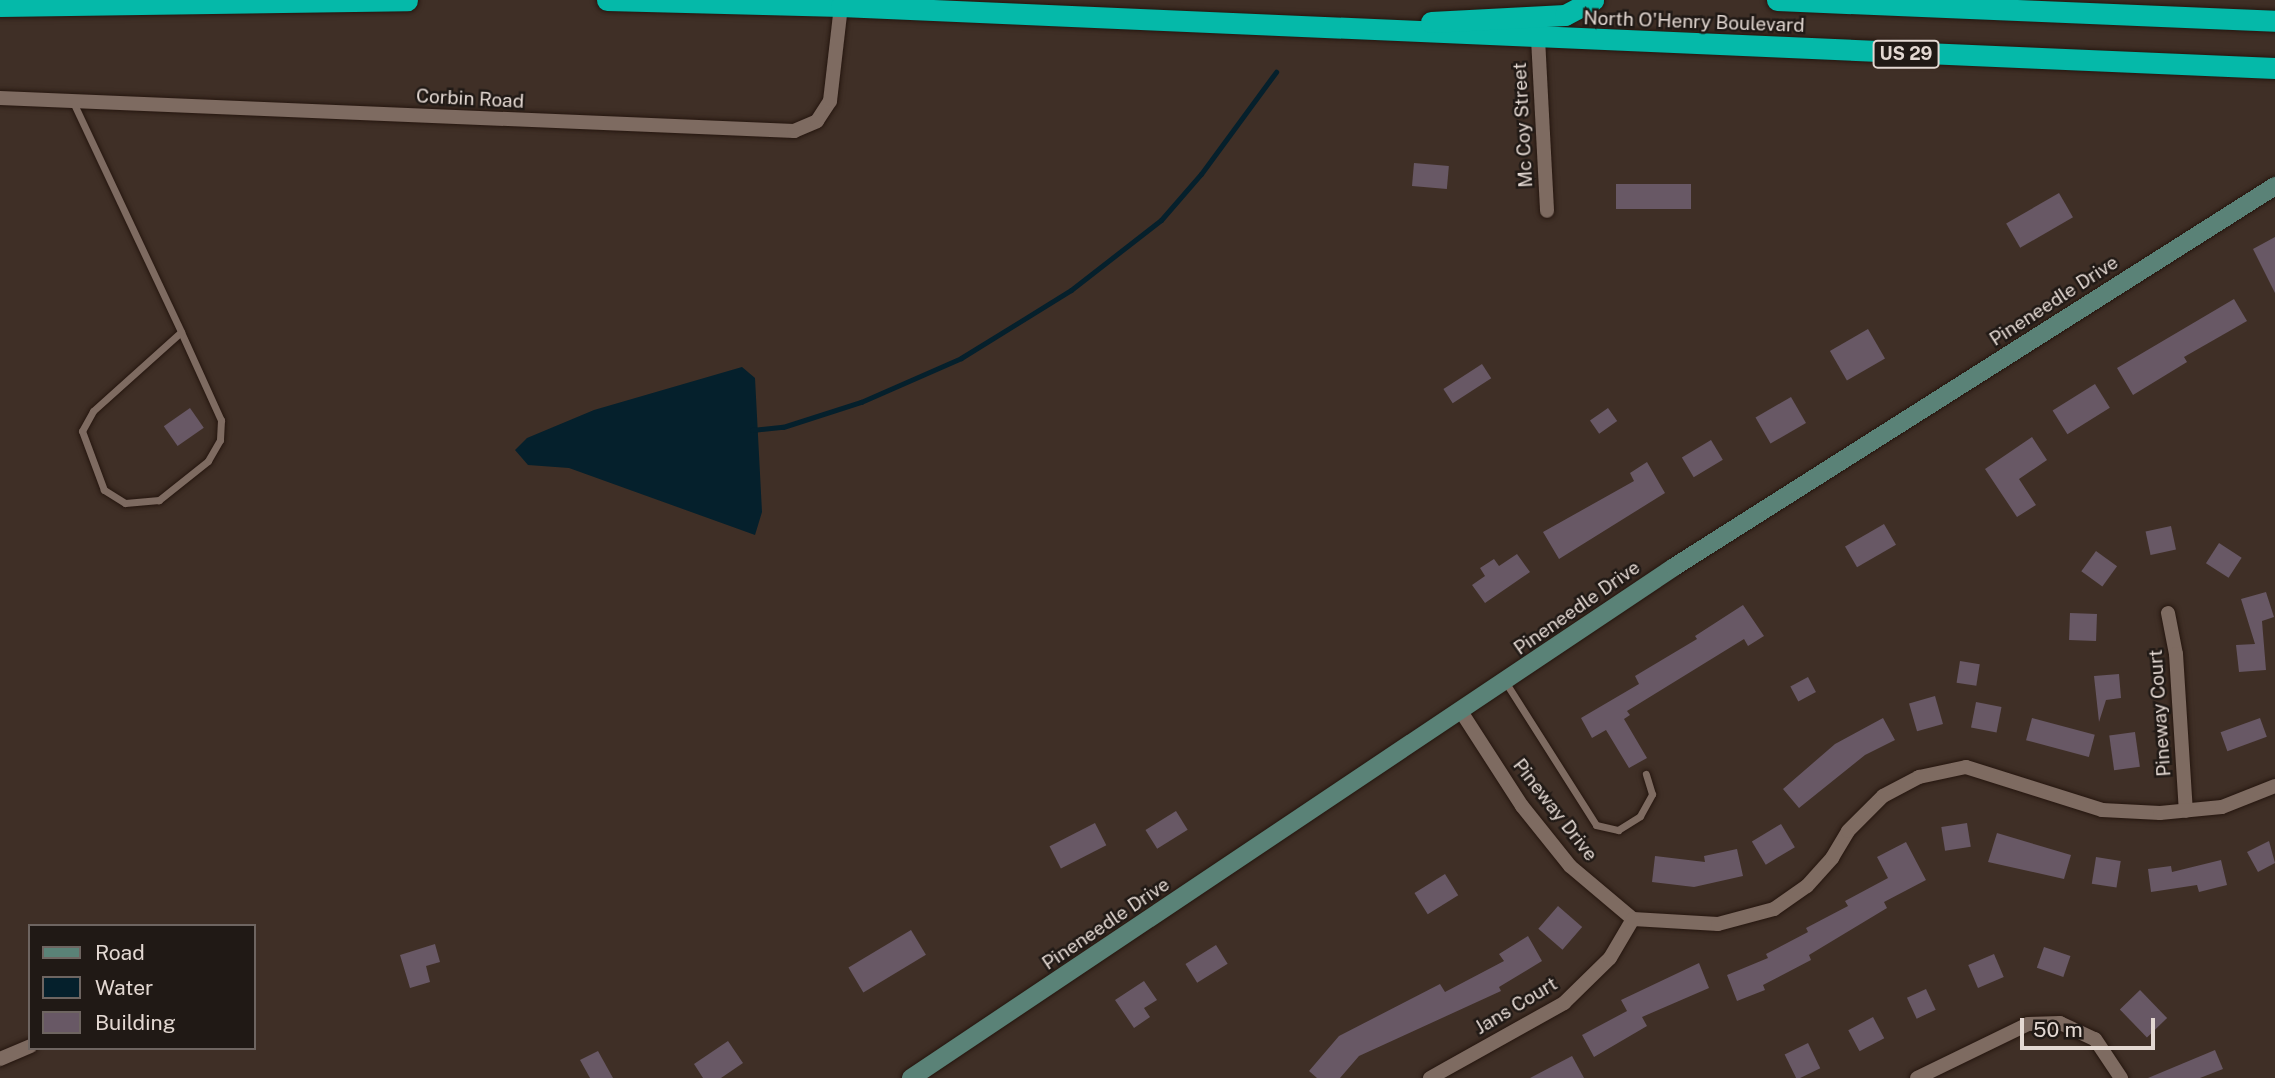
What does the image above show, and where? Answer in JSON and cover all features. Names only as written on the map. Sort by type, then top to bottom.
[{"type":"highway","points":[[0,6],[407,0]]},
{"type":"highway","name":"North O'Henry Boulevard","points":[[607,0],[842,3],[1538,38],[2275,68]]},
{"type":"highway","points":[[1335,27],[1565,15],[1593,0]]},
{"type":"highway","name":"North O'Henry Boulevard","points":[[1777,0],[2275,21]]},
{"type":"street","name":"Corbin Road","points":[[0,98],[794,131],[817,121],[830,100],[842,3]]},
{"type":"street","name":"Mc Coy Street","points":[[1538,38],[1547,211]]},
{"type":"street","name":"Pineneedle Drive","points":[[911,1078],[1462,713],[1674,567],[2275,186]]},
{"type":"street","name":"Pineway Court","points":[[2168,613],[2176,654],[2186,810]]},
{"type":"street","name":"Pineway Drive","points":[[1462,713],[1522,806],[1570,866],[1633,919]]},
{"type":"street","points":[[1633,919],[1718,924],[1774,909],[1807,886],[1832,858],[1848,831],[1883,796],[1919,777],[1966,766],[2102,810],[2222,807],[2275,786]]},
{"type":"street","name":"Jans Court","points":[[1430,1078],[1564,1003],[1610,958],[1633,919]]},
{"type":"street","points":[[1917,1078],[2028,1024],[2060,1023],[2095,1039],[2121,1078]]},
{"type":"street","points":[[0,1059],[28,1047]]},
{"type":"lane","points":[[73,101],[181,332],[221,420],[220,440],[208,461],[159,500],[125,503],[104,491],[82,431],[93,411],[181,332]]},
{"type":"lane","points":[[1506,683],[1596,825],[1618,830],[1640,816],[1652,794],[1646,774]]},
{"type":"water","points":[[742,367],[755,378],[762,512],[755,535],[569,468],[528,465],[515,450],[527,438],[594,410]]},
{"type":"building","points":[[1414,163],[1449,166],[1447,189],[1412,186]]},
{"type":"building","points":[[1616,184],[1691,184],[1691,209],[1616,209]]},
{"type":"building","points":[[2059,193],[2073,217],[2020,248],[2006,224]]},
{"type":"building","points":[[2275,237],[2275,293],[2253,249]]},
{"type":"building","points":[[2234,299],[2247,321],[2184,357],[2187,362],[2133,395],[2117,368]]},
{"type":"building","points":[[1868,329],[1885,358],[1847,380],[1830,351]]},
{"type":"building","points":[[1482,364],[1491,378],[1453,403],[1443,389]]},
{"type":"building","points":[[2095,384],[2110,408],[2067,434],[2053,410]]},
{"type":"building","points":[[1791,397],[1806,423],[1770,443],[1755,418]]},
{"type":"building","points":[[190,408],[204,428],[178,446],[164,426]]},
{"type":"building","points":[[1608,408],[1617,421],[1599,434],[1590,421]]},
{"type":"building","points":[[2032,437],[2047,460],[2019,479],[2036,505],[2017,517],[1985,469]]},
{"type":"building","points":[[1711,440],[1723,460],[1694,477],[1682,458]]},
{"type":"building","points":[[1647,462],[1665,493],[1559,559],[1543,532],[1634,481],[1630,473]]},
{"type":"building","points":[[1884,524],[1896,545],[1857,567],[1845,546]]},
{"type":"building","points":[[2171,526],[2176,549],[2151,555],[2146,531]]},
{"type":"building","points":[[2219,543],[2242,558],[2229,578],[2206,563]]},
{"type":"building","points":[[2096,551],[2117,566],[2102,587],[2081,571]]},
{"type":"building","points":[[1517,554],[1530,572],[1485,603],[1472,585],[1485,576],[1480,568],[1494,559],[1499,566]]},
{"type":"building","points":[[2266,592],[2274,617],[2262,621],[2266,670],[2239,672],[2236,645],[2255,644],[2241,599]]},
{"type":"building","points":[[1743,605],[1764,636],[1748,646],[1744,639],[1627,711],[1630,715],[1624,719],[1647,758],[1629,768],[1606,730],[1592,738],[1581,718],[1639,684],[1635,676],[1697,639],[1695,636]]},
{"type":"building","points":[[2070,613],[2097,614],[2096,641],[2069,640]]},
{"type":"building","points":[[1960,661],[1980,664],[1976,686],[1957,683]]},
{"type":"building","points":[[2119,674],[2121,698],[2106,700],[2099,722],[2094,676]]},
{"type":"building","points":[[1808,677],[1816,692],[1798,701],[1790,686]]},
{"type":"building","points":[[1935,696],[1943,724],[1917,731],[1909,703]]},
{"type":"building","points":[[1976,702],[2002,707],[1997,732],[1971,728]]},
{"type":"building","points":[[1883,718],[1895,740],[1865,755],[1799,808],[1783,789],[1835,744]]},
{"type":"building","points":[[2032,718],[2095,735],[2089,757],[2026,740]]},
{"type":"building","points":[[2260,718],[2267,737],[2227,751],[2221,732]]},
{"type":"building","points":[[2135,732],[2140,767],[2114,770],[2109,736]]},
{"type":"building","points":[[1176,811],[1188,830],[1157,849],[1145,830]]},
{"type":"building","points":[[1095,823],[1106,845],[1061,868],[1050,846]]},
{"type":"building","points":[[1967,823],[1971,847],[1945,851],[1941,827]]},
{"type":"building","points":[[1781,824],[1795,847],[1766,865],[1752,842]]},
{"type":"building","points":[[1997,833],[2071,855],[2064,879],[1988,862]]},
{"type":"building","points":[[2269,841],[2275,863],[2258,872],[2247,852]]},
{"type":"building","points":[[1906,842],[1926,880],[1884,902],[1887,908],[1809,955],[1811,960],[1763,985],[1765,990],[1737,1001],[1727,975],[1768,958],[1766,954],[1808,932],[1806,928],[1848,906],[1845,901],[1888,878],[1877,857]]},
{"type":"building","points":[[1737,849],[1743,876],[1694,887],[1652,882],[1655,856],[1705,862],[1704,856]]},
{"type":"building","points":[[2096,857],[2121,861],[2116,888],[2092,884]]},
{"type":"building","points":[[2221,860],[2227,885],[2199,892],[2197,885],[2151,892],[2148,869],[2171,866],[2172,872]]},
{"type":"building","points":[[1445,874],[1458,895],[1428,914],[1414,893]]},
{"type":"building","points":[[1558,906],[1582,927],[1562,950],[1538,929]]},
{"type":"building","points":[[911,930],[926,955],[863,992],[848,968]]},
{"type":"building","points":[[1528,936],[1542,961],[1499,987],[1501,991],[1359,1056],[1340,1078],[1317,1078],[1309,1071],[1339,1036],[1440,984],[1445,992],[1504,961],[1499,954]]},
{"type":"building","points":[[435,944],[440,962],[426,966],[430,982],[410,988],[400,955]]},
{"type":"building","points":[[1216,945],[1228,964],[1197,983],[1185,964]]},
{"type":"building","points":[[2044,947],[2070,956],[2063,977],[2037,968]]},
{"type":"building","points":[[1994,954],[2004,977],[1978,988],[1968,965]]},
{"type":"building","points":[[1699,963],[1709,988],[1642,1017],[1647,1026],[1594,1057],[1582,1035],[1627,1011],[1621,1000]]},
{"type":"building","points":[[1144,981],[1157,1000],[1144,1008],[1150,1017],[1134,1028],[1115,1000]]},
{"type":"building","points":[[1926,989],[1936,1010],[1917,1019],[1907,998]]},
{"type":"building","points":[[2140,990],[2167,1018],[2147,1038],[2120,1009]]},
{"type":"building","points":[[1873,1017],[1884,1038],[1860,1051],[1848,1030]]},
{"type":"building","points":[[728,1041],[743,1063],[721,1078],[703,1078],[694,1064]]},
{"type":"building","points":[[1808,1043],[1820,1068],[1796,1078],[1785,1054]]},
{"type":"building","points":[[2215,1050],[2223,1069],[2200,1078],[2148,1078]]},
{"type":"building","points":[[598,1051],[613,1078],[590,1078],[580,1060]]},
{"type":"building","points":[[1572,1056],[1584,1078],[1530,1078]]},
{"type":"waterway","points":[[752,430],[783,427],[861,402],[961,358],[1071,290],[1161,220],[1201,174],[1276,72]]}]
